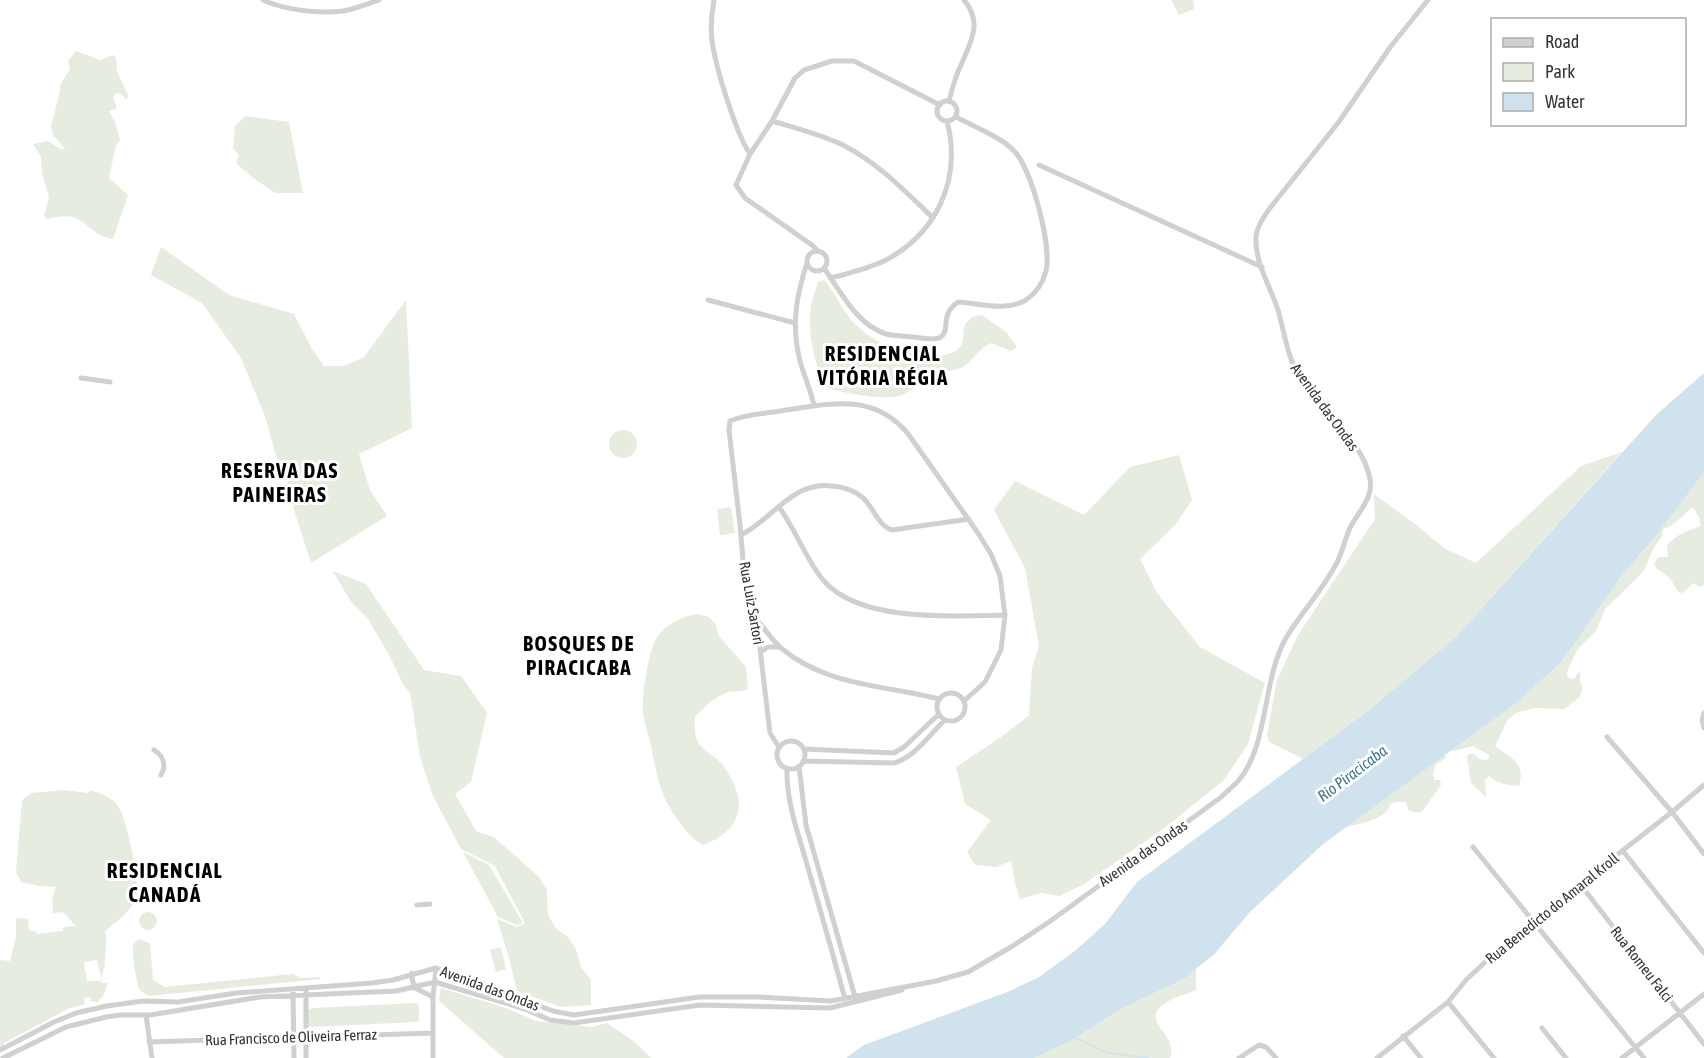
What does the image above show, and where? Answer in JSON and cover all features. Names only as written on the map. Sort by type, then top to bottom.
[{"type":"street","points":[[263,0],[273,5],[315,11],[343,11],[379,0]]},
{"type":"street","points":[[714,0],[711,24],[713,48],[730,105],[745,147],[750,154]]},
{"type":"street","points":[[949,101],[952,85],[975,33],[972,12],[964,0]]},
{"type":"street","name":"Avenida das Ondas","points":[[3,1058],[66,1027],[111,1016],[148,1015],[306,987],[393,980],[436,968],[553,1011],[574,1015],[699,997],[749,996],[831,1001],[954,977],[987,962],[1049,922],[1220,798],[1240,779],[1252,758],[1269,685],[1285,641],[1337,564],[1350,527],[1365,504],[1371,488],[1370,479],[1348,436],[1303,382],[1291,362],[1278,310],[1257,252],[1255,239],[1264,217],[1338,123],[1391,46],[1428,0]]},
{"type":"street","points":[[807,263],[813,270],[819,271],[827,262],[826,256],[745,198],[736,184],[750,154],[772,121],[795,78],[804,70],[844,60],[864,65],[940,105]]},
{"type":"street","points":[[940,105],[949,101]]},
{"type":"street","points":[[949,101],[957,107],[956,117]]},
{"type":"street","points":[[940,105],[938,114],[941,119],[947,121],[956,117]]},
{"type":"street","points":[[824,268],[854,311],[885,334],[934,339],[945,333],[948,311],[958,302],[1011,306],[1025,301],[1037,291],[1047,268],[1047,252],[1041,215],[1021,161],[1010,147],[956,117]]},
{"type":"street","points":[[772,121],[815,134],[842,145],[868,160],[933,218]]},
{"type":"street","points":[[831,278],[873,265],[896,254],[933,218],[946,194],[949,180],[951,142],[947,121]]},
{"type":"street","points":[[1039,165],[1262,267]]},
{"type":"street","points":[[818,251],[810,254],[797,294],[795,323],[800,361],[812,393],[814,406],[852,403],[880,411],[897,421],[969,519],[991,554],[1000,576],[1005,615],[1001,650],[985,682],[964,701]]},
{"type":"street","points":[[708,300],[795,323]]},
{"type":"street","points":[[81,378],[110,382]]},
{"type":"street","name":"Rua Luiz Sartori","points":[[779,747],[770,733],[761,652],[745,582],[729,430],[730,421],[744,416],[814,406]]},
{"type":"street","points":[[741,535],[758,526],[801,490],[828,485],[861,496],[883,525],[892,530],[969,519]]},
{"type":"street","points":[[778,507],[824,581],[839,594],[851,600],[900,614],[1005,615]]},
{"type":"street","points":[[754,617],[780,647],[807,666],[844,681],[939,699]]},
{"type":"street","points":[[761,652],[768,647],[780,647]]},
{"type":"street","points":[[954,693],[964,701],[965,710],[961,717],[953,721],[945,720],[939,714],[937,707],[939,699],[945,694],[954,693]]},
{"type":"street","points":[[1704,712],[1702,720],[1704,728]]},
{"type":"street","points":[[787,768],[778,761],[777,754],[779,747],[791,741],[799,743],[804,749],[894,753],[904,747],[939,714]]},
{"type":"street","points":[[787,768],[801,764],[901,761],[945,720]]},
{"type":"street","points":[[1607,737],[1672,812],[1704,854]]},
{"type":"street","points":[[804,749],[801,764],[806,825],[855,997]]},
{"type":"street","points":[[154,750],[163,758],[164,770],[161,775]]},
{"type":"street","points":[[787,768],[787,782],[795,829],[845,999]]},
{"type":"street","name":"Rua Benedicto do Amaral Kroll","points":[[1377,1058],[1448,1002],[1485,961],[1704,785]]},
{"type":"street","points":[[795,829],[806,825]]},
{"type":"street","points":[[1473,847],[1644,1058]]},
{"type":"street","points":[[1623,851],[1704,953]]},
{"type":"street","points":[[807,864],[817,863]]},
{"type":"street","name":"Rua Romeu Falci","points":[[1580,884],[1704,1044]]},
{"type":"street","points":[[417,905],[430,903]]},
{"type":"street","points":[[433,1058],[433,997],[436,968]]},
{"type":"street","points":[[412,974],[415,988]]},
{"type":"street","name":"Avenida das Ondas","points":[[0,1050],[76,1013],[143,1001],[178,1002],[236,993],[293,991],[306,994],[367,993],[415,988],[435,982],[525,1009],[550,1020],[574,1023],[700,1005],[830,1008],[893,994],[917,984]]},
{"type":"street","points":[[306,987],[306,1058]]},
{"type":"street","name":"Avenida das Ondas","points":[[415,988],[433,997]]},
{"type":"street","points":[[293,991],[294,1058]]},
{"type":"street","points":[[1622,1058],[1704,994]]},
{"type":"street","points":[[111,1016],[133,1010],[134,1005],[143,1001]]},
{"type":"street","points":[[152,1058],[147,1009],[154,1001]]},
{"type":"street","points":[[1448,1002],[1494,1058]]},
{"type":"street","points":[[1542,1029],[1566,1058]]},
{"type":"street","name":"Rua Francisco de Oliveira Ferraz","points":[[149,1042],[433,1033]]},
{"type":"street","points":[[1404,1036],[1421,1058]]},
{"type":"street","points":[[1239,1058],[1259,1046],[1268,1048],[1276,1058]]},
{"type":"green space","points":[[1171,0],[1193,0],[1194,9],[1179,15]]},
{"type":"green space","points":[[76,51],[100,60],[113,55],[116,57],[117,71],[128,95],[127,100],[120,93],[115,94],[113,97],[117,108],[109,111],[116,124],[120,141],[116,145],[109,178],[128,195],[113,239],[96,232],[78,219],[61,216],[48,219],[44,216],[49,197],[42,174],[41,157],[33,144],[48,141],[60,149],[65,149],[53,135],[51,126],[60,85],[70,69],[68,61]]},
{"type":"green space","points":[[245,116],[289,122],[303,193],[275,193],[236,163],[239,155],[233,148],[235,126]]},
{"type":"green space","points":[[161,247],[229,295],[294,314],[312,349],[324,366],[344,366],[364,357],[406,300],[412,428],[359,454],[370,490],[387,516],[311,563],[295,513],[286,474],[275,453],[266,419],[241,358],[202,303],[151,275]]},
{"type":"green space","points":[[824,280],[856,325],[874,339],[894,349],[926,356],[947,355],[961,346],[965,324],[972,317],[982,315],[1006,332],[1017,347],[1011,351],[991,343],[963,367],[936,375],[897,396],[866,396],[827,388],[815,359],[810,325],[811,305],[818,282]]},
{"type":"green space","points":[[623,430],[633,434],[637,444],[633,454],[623,458],[613,454],[609,444],[613,434]]},
{"type":"green space","points":[[1704,448],[1704,585],[1699,587],[1694,583],[1682,593],[1678,592],[1670,578],[1656,568],[1654,563],[1659,557],[1668,557],[1667,546],[1674,539],[1682,533],[1701,526],[1693,507],[1671,526],[1663,529],[1662,536],[1652,551],[1643,572],[1605,609],[1596,631],[1577,650],[1567,672],[1568,678],[1574,679],[1580,670],[1582,688],[1580,697],[1564,709],[1535,708],[1516,713],[1508,719],[1495,746],[1519,766],[1521,778],[1519,786],[1507,785],[1489,776],[1485,780],[1486,797],[1471,783],[1467,756],[1475,754],[1479,759],[1484,760],[1489,759],[1489,755],[1473,746],[1454,751],[1449,750]]},
{"type":"green space","points":[[1622,452],[1457,636],[1369,710],[1303,759],[1269,742],[1267,735],[1277,680],[1298,635],[1375,519],[1374,494],[1444,548],[1476,563],[1581,466]]},
{"type":"green space","points":[[1179,455],[1192,500],[1176,524],[1140,559],[1157,593],[1200,647],[1265,683],[1248,744],[1224,780],[1162,830],[1084,884],[1059,896],[1041,893],[1020,899],[1011,861],[996,867],[975,865],[967,852],[991,820],[965,804],[956,767],[1029,715],[1032,668],[1039,646],[1025,568],[994,510],[1015,481],[1084,515],[1130,467]]},
{"type":"green space","points":[[731,507],[735,533],[720,535],[717,509]]},
{"type":"green space","points":[[333,571],[366,584],[424,670],[461,676],[487,713],[471,782],[455,794],[476,831],[494,837],[539,877],[547,890],[548,915],[557,930],[567,936],[576,949],[581,967],[591,980],[591,1005],[561,1007],[517,991],[497,919],[517,927],[525,923],[495,866],[461,849],[433,796],[420,757],[410,692],[404,686],[368,619],[351,602]]},
{"type":"green space","points":[[698,614],[709,617],[716,625],[719,636],[746,667],[748,689],[724,694],[710,702],[695,717],[697,740],[721,763],[736,788],[739,800],[735,821],[728,830],[703,845],[685,829],[664,797],[643,711],[646,674],[656,639],[674,622]]},
{"type":"green space","points":[[1443,750],[1445,759],[1436,764],[1433,773],[1434,780],[1440,780],[1441,785],[1421,813],[1409,811],[1406,802],[1394,802],[1386,812],[1378,817],[1343,828]]},
{"type":"green space","points":[[64,790],[88,793],[90,790],[109,798],[118,806],[122,813],[132,854],[137,895],[135,902],[125,914],[105,931],[105,968],[102,980],[97,960],[84,962],[87,981],[107,983],[101,999],[96,1003],[91,1002],[90,997],[84,998],[85,1004],[68,1009],[4,1043],[4,1046],[0,1048],[0,960],[10,961],[16,937],[16,918],[28,919],[29,931],[36,931],[37,934],[63,931],[63,927],[76,926],[63,912],[53,913],[52,898],[56,887],[21,882],[16,872],[22,800],[31,793]]},
{"type":"green space","points":[[463,852],[489,865],[523,923],[517,925],[498,917]]},
{"type":"green space","points":[[148,912],[156,917],[157,921],[152,929],[148,930],[140,925],[139,921],[144,913]]},
{"type":"green space","points":[[139,939],[150,943],[153,980],[165,987],[293,974],[301,978],[320,977],[320,979],[149,996],[140,990],[136,975],[133,944]]},
{"type":"green space","points":[[501,947],[506,969],[496,972],[490,950]]},
{"type":"green space","points":[[1218,949],[1196,968],[1196,990],[1175,998],[1159,1008],[1156,1015],[1157,1021],[1169,1042],[1170,1058],[988,1058]]},
{"type":"green space","points":[[441,988],[506,1008],[536,1021],[592,1027],[607,1023],[636,1043],[651,1058],[504,1058],[439,1001]]},
{"type":"green space","points":[[416,1003],[419,1007],[419,1020],[416,1022],[311,1027],[305,1022],[306,1011],[312,1008]]},
{"type":"water","name":"Rio Piracicaba","points":[[1704,373],[1704,472],[1657,534],[1622,575],[1561,662],[1516,703],[1322,845],[1250,912],[1215,953],[1185,978],[1120,1009],[1075,1038],[1034,1058],[846,1058],[864,1045],[1010,991],[1039,977],[1076,950],[1105,924],[1137,882],[1369,710],[1457,636],[1656,415]]},
{"type":"waterway","points":[[1076,1038],[1108,1053],[1149,1058]]},
{"type":"district","name":"RESIDENCIAL VITÓRIA RÉGIA","points":[[883,365]]},
{"type":"district","name":"RESERVA DAS PAINEIRAS","points":[[280,482]]},
{"type":"district","name":"BOSQUES DE PIRACICABA","points":[[579,655]]},
{"type":"district","name":"RESIDENCIAL CANADÁ","points":[[165,882]]}]
